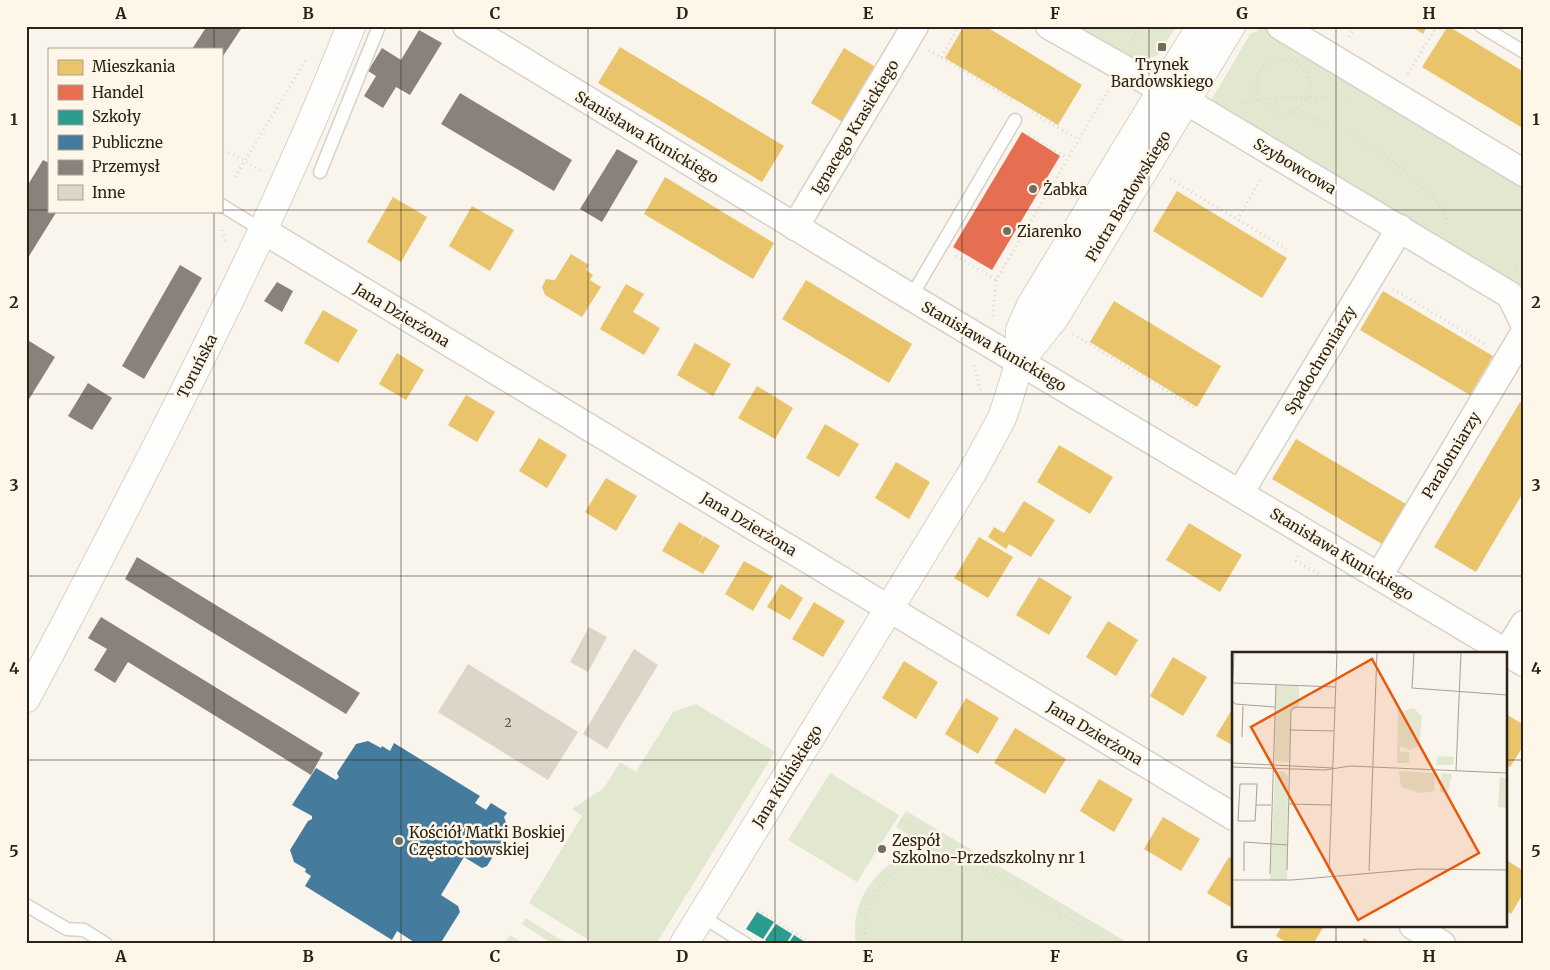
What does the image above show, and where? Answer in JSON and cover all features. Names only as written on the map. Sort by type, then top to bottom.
[{"type":"street","name":"Toruńska","points":[[26,698],[105,548],[264,231],[351,26]]},
{"type":"street","name":"Stanisława Kunickiego","points":[[466,26],[911,297],[1505,652]]},
{"type":"street","name":"Ignacego Krasickiego","points":[[796,227],[915,26]]},
{"type":"street","name":"Szybowcowa","points":[[1049,26],[1174,96],[1400,228],[1510,295],[1524,324]]},
{"type":"street","name":"Piotra Bardowskiego","points":[[889,609],[990,442],[1002,418],[1020,361],[1055,317],[1174,96],[1201,26]]},
{"type":"street","name":"Piotra Bardowskiego","points":[[1174,96],[1231,26]]},
{"type":"street","points":[[1280,26],[1524,173]]},
{"type":"street","name":"Spadochroniarzy","points":[[1240,493],[1400,228]]},
{"type":"street","name":"Jana Dzierżona","points":[[264,231],[1232,816]]},
{"type":"street","name":"Paralotniarzy","points":[[1379,576],[1524,333]]},
{"type":"street","name":"Jana Kilińskiego","points":[[684,944],[889,609]]},
{"type":"street","points":[[1515,658],[1524,624]]},
{"type":"street","points":[[1416,928],[1442,944]]},
{"type":"lane","points":[[320,172],[379,26]]},
{"type":"lane","points":[[1481,26],[1524,52]]},
{"type":"lane","points":[[911,297],[1015,120]]},
{"type":"lane","points":[[222,206],[264,231]]},
{"type":"lane","points":[[26,905],[67,929],[84,930],[106,944]]},
{"type":"lane","points":[[701,916],[746,944]]},
{"type":"path","points":[[959,26],[942,58],[1017,103]]},
{"type":"path","points":[[1237,104],[1259,99],[1308,96],[1355,100],[1392,94],[1402,83],[1437,26]]},
{"type":"path","points":[[235,177],[310,55]]},
{"type":"path","points":[[1289,113],[1304,104],[1310,88],[1306,73],[1295,62],[1280,59],[1271,62],[1258,74],[1256,91],[1259,99],[1271,111],[1289,113],[1335,124],[1388,157],[1431,195],[1443,210],[1451,234]]},
{"type":"path","points":[[996,320],[992,321],[996,280],[1112,84]]},
{"type":"path","points":[[1026,108],[1079,140]]},
{"type":"path","points":[[229,152],[268,175]]},
{"type":"path","points":[[1162,174],[1290,251]]},
{"type":"path","points":[[1238,220],[1262,177]]},
{"type":"path","points":[[954,255],[996,280]]},
{"type":"path","points":[[1513,265],[1524,268]]},
{"type":"path","points":[[1371,276],[1509,358]]},
{"type":"path","points":[[1068,331],[1197,408]]},
{"type":"path","points":[[972,355],[983,402]]},
{"type":"path","points":[[901,819],[1111,944]]},
{"type":"path","points":[[865,944],[865,924],[872,900],[884,882],[902,866],[928,857],[945,856],[963,859],[981,866]]},
{"type":"path","points":[[758,910],[811,943]]},
{"type":"path","points":[[1088,930],[1104,944]]},
{"type":"green space","points":[[1049,26],[1177,26],[1157,56],[1143,58],[1130,57],[1102,49]]},
{"type":"green space","points":[[1260,26],[1280,26],[1524,173],[1524,324],[1510,295],[1210,102],[1251,33],[1257,32]]},
{"type":"green space","points":[[696,704],[775,752],[656,944],[595,944],[529,903],[582,816],[572,809],[604,788],[620,762],[636,772],[673,712]]},
{"type":"green space","points":[[830,773],[899,815],[857,882],[788,840]]},
{"type":"green space","points":[[906,811],[1130,944],[856,944],[855,926],[858,910],[864,895],[873,881],[897,859],[929,847],[896,827]]},
{"type":"green space","points":[[526,918],[567,944],[553,944],[522,924]]},
{"type":"green space","points":[[510,935],[525,944],[504,944]]},
{"type":"building: Mieszkania","points":[[964,26],[985,26],[1082,85],[1058,125],[945,58]]},
{"type":"building: Mieszkania","points":[[1411,26],[1427,26],[1423,34]]},
{"type":"building: Mieszkania","points":[[1448,26],[1524,72],[1524,129],[1422,67]]},
{"type":"building: Mieszkania","points":[[620,47],[784,146],[762,182],[598,83]]},
{"type":"building: Mieszkania","points":[[844,48],[879,69],[846,124],[811,103]]},
{"type":"building: Mieszkania","points":[[665,177],[774,243],[753,279],[644,214]]},
{"type":"building: Mieszkania","points":[[1177,191],[1287,258],[1262,298],[1153,231]]},
{"type":"building: Mieszkania","points":[[393,197],[427,217],[401,262],[367,242]]},
{"type":"building: Mieszkania","points":[[472,206],[514,230],[490,271],[449,246]]},
{"type":"building: Mieszkania","points":[[571,254],[589,265],[586,270],[593,275],[590,280],[601,287],[582,317],[545,295],[542,287],[546,279],[555,280]]},
{"type":"building: Mieszkania","points":[[806,280],[912,344],[889,383],[782,319]]},
{"type":"building: Mieszkania","points":[[626,284],[644,294],[633,312],[660,328],[644,355],[600,329]]},
{"type":"building: Mieszkania","points":[[1383,291],[1493,356],[1470,395],[1360,330]]},
{"type":"building: Mieszkania","points":[[1114,301],[1221,366],[1197,407],[1090,342]]},
{"type":"building: Mieszkania","points":[[323,310],[358,330],[338,363],[304,343]]},
{"type":"building: Mieszkania","points":[[695,343],[731,364],[713,396],[677,375]]},
{"type":"building: Mieszkania","points":[[397,353],[424,370],[406,400],[379,384]]},
{"type":"building: Mieszkania","points":[[757,386],[793,408],[775,439],[738,418]]},
{"type":"building: Mieszkania","points":[[466,395],[495,412],[477,442],[448,425]]},
{"type":"building: Mieszkania","points":[[1520,402],[1524,404],[1524,491],[1476,572],[1434,547]]},
{"type":"building: Mieszkania","points":[[825,424],[859,444],[839,477],[806,458]]},
{"type":"building: Mieszkania","points":[[539,438],[567,455],[547,488],[519,471]]},
{"type":"building: Mieszkania","points":[[1296,439],[1406,504],[1382,544],[1272,479]]},
{"type":"building: Mieszkania","points":[[1059,445],[1113,477],[1090,514],[1037,482]]},
{"type":"building: Mieszkania","points":[[896,462],[930,482],[909,519],[875,498]]},
{"type":"building: Mieszkania","points":[[606,478],[637,496],[616,531],[585,512]]},
{"type":"building: Mieszkania","points":[[1024,501],[1055,520],[1031,557],[1009,544],[1006,549],[988,537],[994,527],[1004,533]]},
{"type":"building: Mieszkania","points":[[679,522],[703,536],[697,547],[704,536],[720,546],[703,574],[662,551]]},
{"type":"building: Mieszkania","points":[[1189,523],[1242,555],[1220,592],[1166,560]]},
{"type":"building: Mieszkania","points":[[979,537],[1013,557],[988,598],[954,578]]},
{"type":"building: Mieszkania","points":[[744,561],[773,577],[753,611],[725,594]]},
{"type":"building: Mieszkania","points":[[1039,577],[1072,597],[1049,635],[1016,615]]},
{"type":"building: Mieszkania","points":[[781,584],[803,598],[790,620],[767,607]]},
{"type":"building: Mieszkania","points":[[814,602],[845,621],[823,657],[792,639]]},
{"type":"building: Mieszkania","points":[[1108,621],[1138,640],[1116,676],[1086,657]]},
{"type":"building: Mieszkania","points":[[1173,657],[1207,677],[1183,716],[1150,696]]},
{"type":"building: Mieszkania","points":[[904,661],[938,682],[916,719],[882,698]]},
{"type":"building: Mieszkania","points":[[966,698],[999,718],[978,754],[945,734]]},
{"type":"building: Mieszkania","points":[[1232,709],[1232,745],[1216,736]]},
{"type":"building: Mieszkania","points":[[1508,715],[1524,725],[1524,745],[1510,767],[1508,766]]},
{"type":"building: Mieszkania","points":[[1015,728],[1066,759],[1045,794],[994,763]]},
{"type":"building: Mieszkania","points":[[1099,779],[1133,799],[1114,832],[1080,811]]},
{"type":"building: Mieszkania","points":[[1163,817],[1200,839],[1181,871],[1144,849]]},
{"type":"building: Mieszkania","points":[[1229,857],[1232,859],[1232,908],[1207,893]]},
{"type":"building: Mieszkania","points":[[1508,861],[1524,871],[1524,892],[1511,914],[1508,912]]},
{"type":"building: Mieszkania","points":[[1281,928],[1323,928],[1313,944],[1289,944],[1276,936]]},
{"type":"building: Mieszkania","points":[[1364,938],[1373,944],[1361,944]]},
{"type":"building: Handel","points":[[1022,132],[1060,156],[992,270],[953,247]]},
{"type":"building: Szkoły","points":[[757,912],[774,922],[763,939],[746,929]]},
{"type":"building: Szkoły","points":[[776,924],[792,934],[786,944],[771,944],[765,940]]},
{"type":"building: Szkoły","points":[[794,935],[805,942],[805,944],[788,944]]},
{"type":"building: Publiczne","name":"Kościół Matki Boskiej Częstochowskiej","points":[[368,741],[390,751],[394,743],[480,796],[475,803],[486,810],[491,803],[507,813],[504,817],[509,831],[487,866],[482,868],[464,857],[441,895],[458,906],[460,912],[440,944],[417,944],[397,931],[392,940],[305,886],[311,876],[305,872],[306,869],[294,862],[290,850],[308,821],[312,819],[312,816],[292,805],[316,768],[336,780],[339,777],[337,773],[356,744]]},
{"type":"building: Przemysł","points":[[207,26],[243,26],[222,58],[222,48],[193,48]]},
{"type":"building: Przemysł","points":[[419,30],[442,43],[410,95],[396,87],[383,108],[364,96],[376,76],[368,71],[382,48],[401,60]]},
{"type":"building: Przemysł","points":[[460,93],[572,160],[554,191],[441,124]]},
{"type":"building: Przemysł","points":[[617,149],[638,161],[602,222],[580,209]]},
{"type":"building: Przemysł","points":[[43,160],[48,162],[48,212],[56,212],[26,261],[26,188]]},
{"type":"building: Przemysł","points":[[180,265],[202,278],[144,379],[122,366]]},
{"type":"building: Przemysł","points":[[277,282],[293,291],[282,312],[264,301]]},
{"type":"building: Przemysł","points":[[26,339],[55,357],[26,404]]},
{"type":"building: Przemysł","points":[[88,383],[112,398],[92,430],[68,416]]},
{"type":"building: Przemysł","points":[[137,557],[360,693],[346,714],[125,579]]},
{"type":"building: Przemysł","points":[[101,617],[323,753],[311,775],[128,662],[115,683],[94,670],[107,649],[88,638]]},
{"type":"building: Inne","points":[[589,627],[607,637],[588,672],[570,662]]},
{"type":"building: Inne","points":[[634,649],[658,665],[607,749],[583,734]]},
{"type":"building: Inne","points":[[468,664],[578,732],[548,780],[438,712]]},
{"type":"place","name":"Trynek Bardowskiego","points":[[1162,47]]},
{"type":"place","name":"Żabka","points":[[1033,189]]},
{"type":"place","name":"Ziarenko","points":[[1007,231]]},
{"type":"place","name":"Kościół Matki Boskiej Częstochowskiej","points":[[399,841]]},
{"type":"place","name":"Zespół Szkolno-Przedszkolny nr 1","points":[[882,849]]}]
